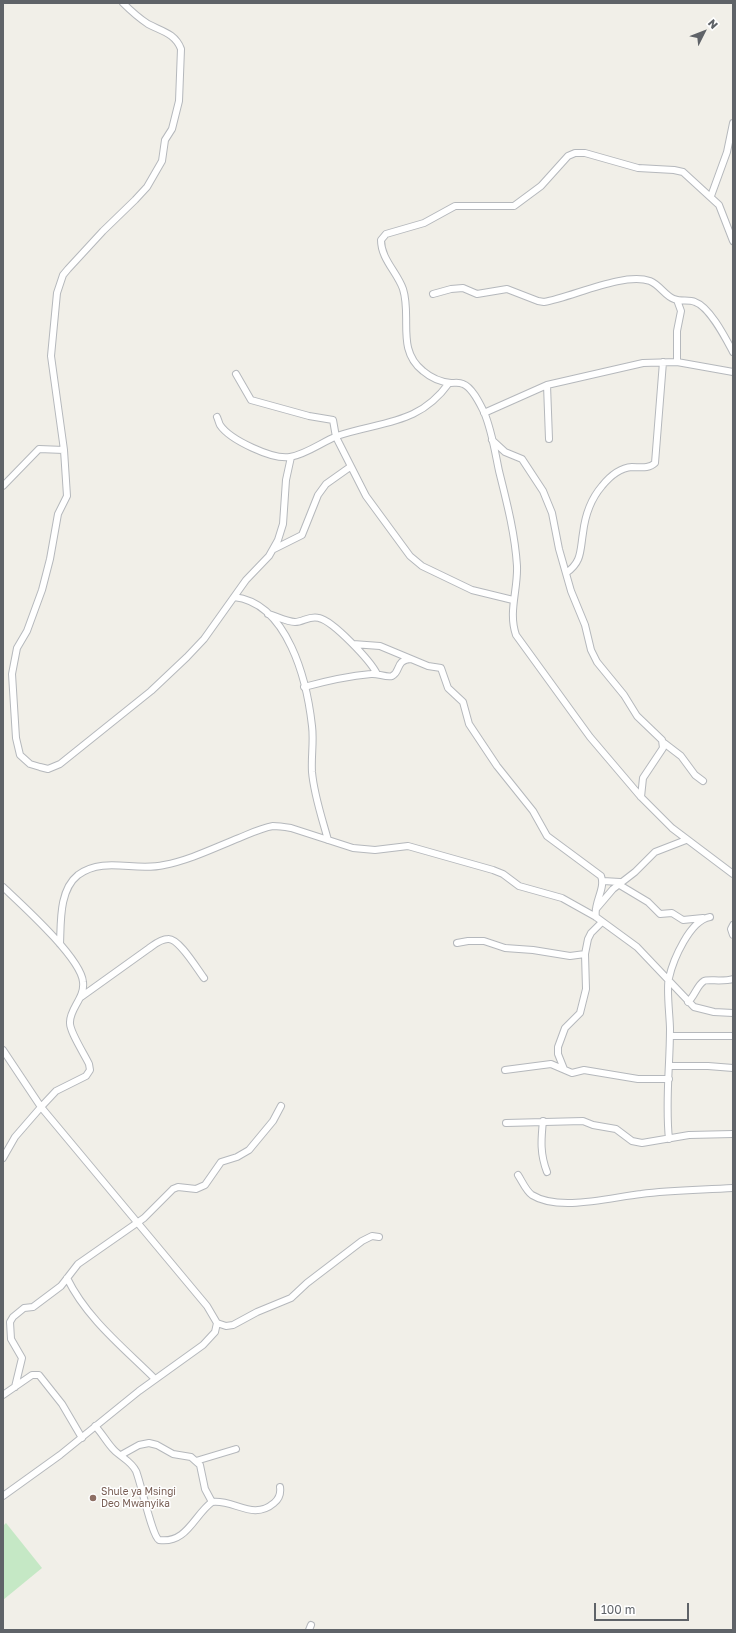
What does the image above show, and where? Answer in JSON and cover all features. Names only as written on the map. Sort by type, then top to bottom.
[{"type":"street","points":[[124,3],[140,18],[171,35],[178,42],[181,48],[179,101],[172,129],[165,140],[162,161],[147,187],[68,269],[59,284],[51,356],[64,450],[67,496],[58,514],[50,558],[42,590],[27,631],[17,648],[12,674],[16,738],[20,755],[30,764],[48,769],[60,764],[151,690],[204,639],[234,597],[274,550],[283,524],[286,480],[291,457]]},
{"type":"street","points":[[711,196],[724,160],[733,123]]},
{"type":"street","points":[[733,241],[721,210],[711,196],[680,170],[638,168],[586,153],[575,153],[568,156],[541,186],[514,206],[455,206],[424,222],[386,234],[381,240],[381,248],[402,288],[405,304],[406,342],[415,363],[422,371],[437,379],[449,383],[464,384],[484,413],[492,440],[515,546],[517,568],[513,600],[513,626],[522,644],[590,738],[641,797],[686,840],[733,874]]},
{"type":"street","points":[[433,294],[451,289],[463,288],[477,294],[507,289],[544,302],[616,281],[631,279],[650,282],[677,300],[692,301],[700,304],[713,320],[733,352]]},
{"type":"street","points":[[677,300],[681,311],[677,330],[677,362]]},
{"type":"street","points":[[566,573],[577,564],[581,556],[582,533],[588,509],[593,498],[602,485],[618,471],[631,467],[650,467],[655,463],[663,362]]},
{"type":"street","points":[[484,413],[547,385],[643,363],[677,362],[733,372]]},
{"type":"street","points":[[236,374],[251,400],[309,416],[333,420],[336,437],[366,496],[415,561],[472,590],[513,600]]},
{"type":"street","points":[[217,417],[220,425],[239,441],[281,457],[291,457],[336,437],[406,418],[431,402],[449,383]]},
{"type":"street","points":[[547,385],[549,439]]},
{"type":"street","points":[[492,440],[505,452],[522,459],[543,491],[552,513],[571,591],[585,625],[588,641],[597,662],[624,695],[641,722],[660,737],[664,743],[686,760],[695,775],[704,781]]},
{"type":"street","points":[[3,486],[39,449],[64,450]]},
{"type":"street","points":[[274,550],[302,535],[318,495],[326,484],[350,467]]},
{"type":"street","points":[[234,597],[244,598],[255,603],[268,614],[294,649],[312,727],[313,779],[328,840]]},
{"type":"street","points":[[268,614],[294,622],[312,617],[320,618],[354,644],[376,674]]},
{"type":"street","points":[[354,644],[380,646],[428,666],[441,668],[448,688],[463,702],[468,724],[497,766],[533,811],[547,836],[598,872],[603,881],[595,914]]},
{"type":"street","points":[[304,687],[331,680],[376,674],[393,676],[401,662],[405,659],[411,659]]},
{"type":"street","points":[[641,797],[643,778],[658,756],[664,743]]},
{"type":"street","points":[[60,944],[62,907],[66,893],[77,876],[89,868],[107,864],[162,866],[185,860],[272,826],[291,828],[328,840],[368,850],[408,846],[438,853],[503,874],[519,886],[562,898],[595,914],[602,922],[627,939],[668,979],[688,1002],[696,1008],[720,1013],[733,1013]]},
{"type":"street","points":[[595,914],[619,883],[635,872],[656,852],[686,840]]},
{"type":"street","points":[[603,881],[619,883],[648,902],[660,914],[672,913],[683,920],[706,918],[685,939],[668,979],[670,1036],[667,1123],[669,1139]]},
{"type":"street","points":[[3,887],[33,915],[60,944],[81,973],[83,981],[81,997],[71,1017],[70,1025],[90,1066],[90,1070],[86,1076],[56,1091],[15,1137],[3,1158]]},
{"type":"street","points":[[564,1069],[558,1054],[558,1047],[565,1028],[580,1012],[586,989],[585,954],[591,932],[602,922]]},
{"type":"street","points":[[733,925],[731,929],[733,935]]},
{"type":"street","points":[[81,997],[158,942],[169,939],[174,940],[185,952],[204,978]]},
{"type":"street","points":[[457,943],[484,941],[506,948],[533,950],[570,956],[585,954]]},
{"type":"street","points":[[688,1002],[696,994],[703,981],[726,981],[733,979]]},
{"type":"street","points":[[670,1036],[733,1036]]},
{"type":"street","points":[[3,1050],[41,1107],[207,1306],[217,1323],[217,1329],[211,1338],[155,1379],[82,1438],[3,1496]]},
{"type":"street","points":[[505,1070],[551,1064],[572,1072],[584,1070],[638,1079],[669,1079]]},
{"type":"street","points":[[669,1066],[708,1066],[733,1068]]},
{"type":"street","points":[[15,1387],[22,1358],[11,1338],[10,1322],[13,1317],[24,1308],[32,1307],[61,1286],[78,1264],[138,1222],[173,1189],[178,1187],[201,1188],[209,1181],[222,1162],[249,1150],[273,1121],[281,1106]]},
{"type":"street","points":[[544,1121],[540,1145],[547,1172]]},
{"type":"street","points":[[506,1123],[583,1121],[593,1125],[616,1129],[632,1141],[642,1143],[689,1135],[733,1134]]},
{"type":"street","points":[[518,1175],[532,1195],[553,1201],[584,1203],[641,1194],[733,1188]]},
{"type":"street","points":[[217,1323],[226,1326],[233,1325],[257,1312],[291,1298],[307,1283],[362,1241],[372,1236],[379,1237]]},
{"type":"street","points":[[67,1278],[100,1325],[116,1343],[133,1356],[155,1379]]},
{"type":"street","points":[[3,1395],[32,1375],[39,1375],[62,1404],[82,1438]]},
{"type":"street","points":[[95,1426],[114,1450],[129,1461],[136,1473],[154,1534],[159,1540],[171,1539],[185,1533],[212,1502],[220,1501],[242,1508],[260,1511],[268,1508],[277,1501],[280,1494],[280,1487]]},
{"type":"street","points":[[120,1455],[139,1445],[149,1443],[157,1445],[173,1454],[188,1455],[200,1465],[203,1482],[212,1502]]},
{"type":"street","points":[[196,1461],[236,1449]]},
{"type":"green space","points":[[6,1523],[42,1568],[3,1600],[3,1526]]},
{"type":"place","name":"Shule ya Msingi Deo Mwanyika","points":[[93,1498]]}]
